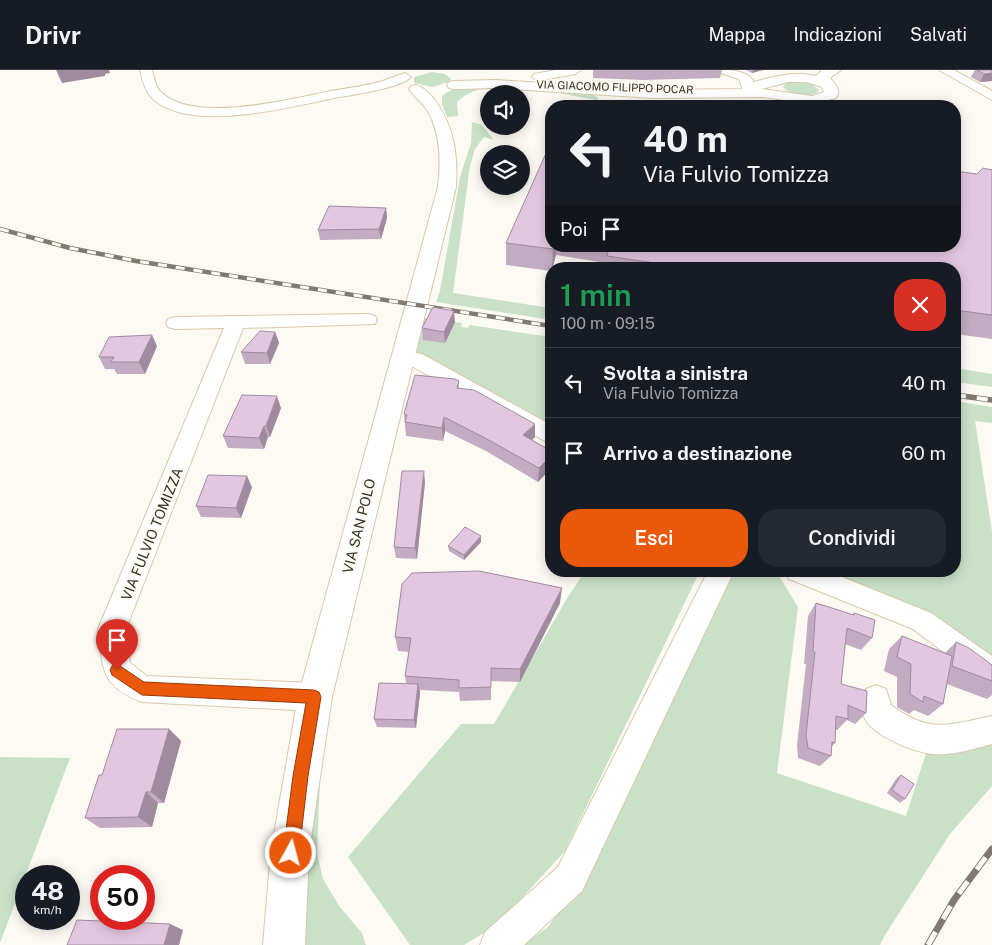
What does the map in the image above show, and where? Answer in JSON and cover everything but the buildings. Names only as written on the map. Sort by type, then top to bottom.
[{"type":"main road","name":"VIA GIACOMO FILIPPO POCAR","points":[[447,87],[491,81],[653,90],[725,90],[772,83],[781,78],[819,70]]},
{"type":"main road","name":"VIA GIACOMO FILIPPO POCAR","points":[[447,87],[495,84],[653,94],[757,92],[802,100],[827,97],[832,92],[822,78],[834,70]]},
{"type":"main road","name":"VIA GIACOMO FILIPPO POCAR","points":[[796,76],[826,84]]},
{"type":"main road","points":[[411,78],[447,87]]},
{"type":"main road","name":"VIA SAN POLO","points":[[284,945],[288,872],[300,776],[314,697],[447,187],[450,165],[445,133],[447,87],[411,78]]},
{"type":"main road","points":[[772,83],[773,89],[783,96]]},
{"type":"street","points":[[146,70],[152,90],[160,98],[184,107],[209,111],[263,108],[364,89],[393,86],[411,78]]},
{"type":"street","points":[[538,77],[575,70]]},
{"type":"street","points":[[724,70],[743,76],[747,80],[747,87]]},
{"type":"street","points":[[945,70],[992,96]]},
{"type":"street","points":[[175,323],[368,320]]},
{"type":"street","name":"VIA FULVIO TOMIZZA","points":[[236,322],[112,629],[117,670],[142,688],[314,697]]},
{"type":"street","points":[[415,359],[545,432]]},
{"type":"street","points":[[498,945],[570,879],[718,577]]},
{"type":"street","points":[[813,577],[922,621],[992,672]]},
{"type":"street","points":[[876,699],[878,713],[898,729],[928,741],[992,730]]},
{"type":"street","points":[[273,945],[288,872]]},
{"type":"green space","points":[[432,72],[445,74],[451,79],[449,82],[432,87],[414,83],[414,77]]},
{"type":"green space","points":[[800,81],[811,84],[819,90],[818,92],[810,95],[800,95],[783,87],[786,83]]},
{"type":"green space","points":[[480,86],[480,90],[470,93],[457,102],[458,116],[447,117],[442,105],[442,96],[447,92]]},
{"type":"green space","points":[[530,86],[578,91],[599,98],[597,100],[530,89]]},
{"type":"green space","points":[[472,122],[480,124],[480,135],[490,135],[494,140],[484,137],[475,149],[470,166],[453,293],[545,307],[545,319],[436,302],[440,291],[460,177],[471,143]]},
{"type":"green space","points":[[424,318],[462,323],[461,327],[468,328],[470,325],[545,336],[545,424],[414,353]]},
{"type":"green space","points":[[961,369],[992,374],[992,387],[961,383]]},
{"type":"green space","points":[[961,402],[992,407],[992,423],[975,421],[992,532],[992,658],[831,577],[961,577]]},
{"type":"green space","points":[[581,577],[697,577],[565,851],[497,925],[464,945],[410,945],[348,857],[461,724],[494,724]]},
{"type":"green space","points":[[725,577],[780,577],[798,607],[777,773],[906,816],[926,753],[992,742],[992,786],[950,834],[880,945],[523,945],[548,927],[595,860]]},
{"type":"green space","points":[[0,757],[70,758],[30,865],[15,865],[15,903],[0,943]]},
{"type":"green space","points":[[311,779],[320,779],[317,853],[323,879],[339,906],[362,933],[366,945],[300,945]]},
{"type":"railway","points":[[0,229],[70,248],[136,261],[545,325]]},
{"type":"railway","points":[[961,396],[992,400]]},
{"type":"railway","points":[[928,945],[954,900],[992,849]]},
{"type":"route","points":[[117,670],[142,688],[314,697],[300,776],[291,853]]}]
